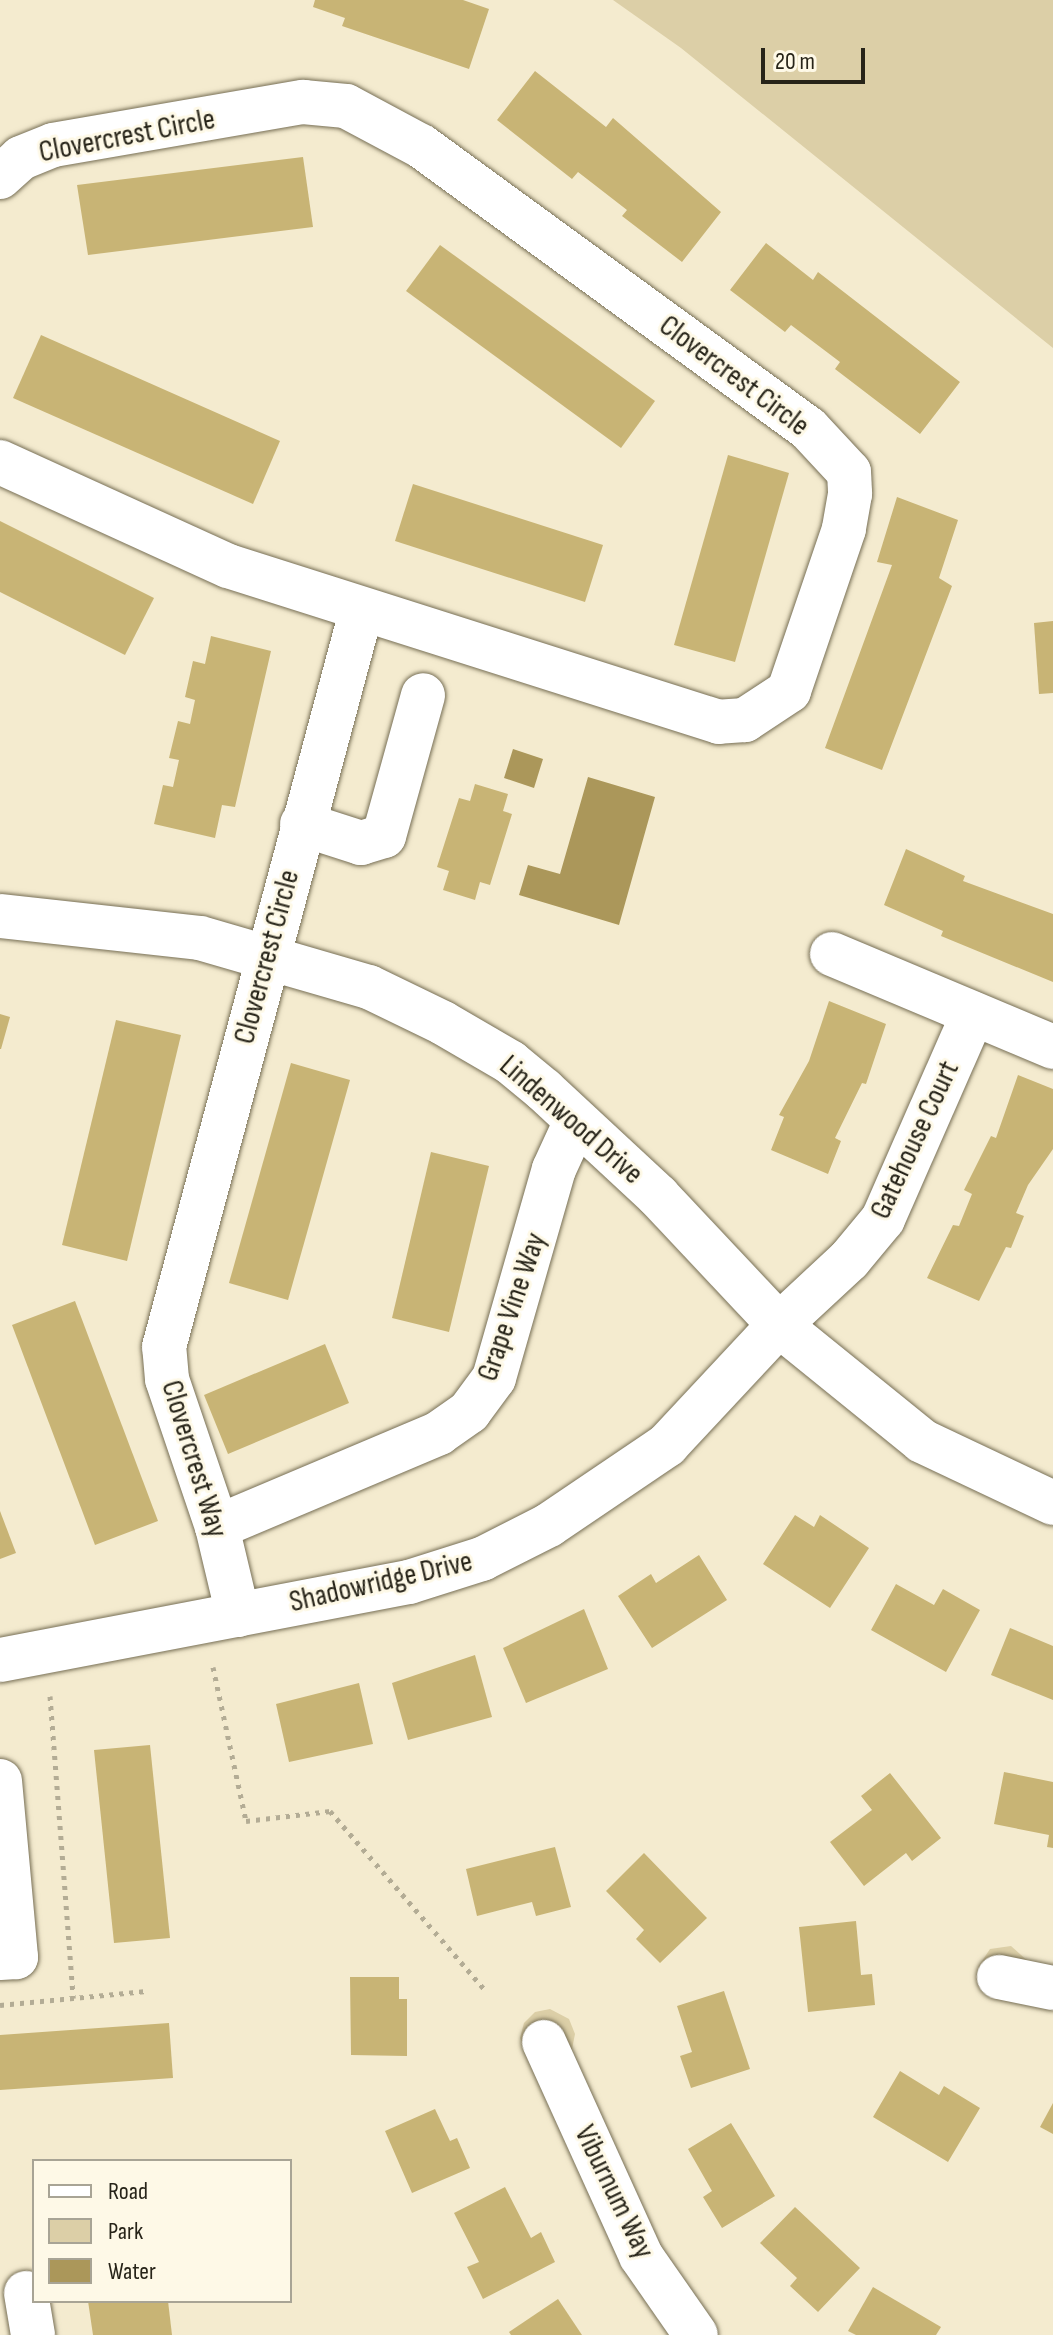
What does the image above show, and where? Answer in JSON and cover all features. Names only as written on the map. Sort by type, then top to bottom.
[{"type":"street","name":"Clovercrest Circle","points":[[0,177],[21,158],[53,145],[303,102],[346,106],[421,146],[795,419],[849,472],[844,529],[789,691],[745,720],[719,722],[361,612],[228,566],[0,462]]},
{"type":"street","name":"Clovercrest Circle","points":[[175,1303],[361,612]]},
{"type":"street","points":[[302,824],[361,843],[384,836],[423,695]]},
{"type":"street","name":"Lindenwood Drive","points":[[0,916],[200,938],[369,987],[443,1023],[510,1062],[658,1196],[779,1325],[922,1441],[1053,1503]]},
{"type":"street","points":[[832,954],[1053,1047]]},
{"type":"street","name":"Gatehouse Court","points":[[779,1325],[849,1260],[883,1219],[973,1014]]},
{"type":"street","name":"Grape Vine Way","points":[[217,1527],[439,1433],[469,1412],[494,1378],[554,1169],[576,1121]]},
{"type":"street","name":"Clovercrest Way","points":[[175,1303],[164,1347],[167,1379],[217,1527],[238,1615]]},
{"type":"street","name":"Shadowridge Drive","points":[[0,1660],[409,1582],[482,1559],[549,1525],[667,1445],[779,1325]]},
{"type":"street","points":[[0,1781],[16,1957],[0,1958]]},
{"type":"street","points":[[999,1977],[1053,1988]]},
{"type":"street","name":"Viburnum Way","points":[[544,2042],[641,2256],[696,2335]]},
{"type":"path","points":[[213,1667],[246,1821],[330,1811],[484,1989]]},
{"type":"path","points":[[50,1696],[73,1998]]},
{"type":"path","points":[[0,2005],[146,1991]]},
{"type":"green space","points":[[613,0],[1053,0],[1053,348],[681,48]]},
{"type":"green space","points":[[1011,1946],[1030,1963],[1009,2000],[998,2000],[981,1988],[978,1967],[990,1949]]},
{"type":"green space","points":[[550,2009],[569,2019],[575,2034],[572,2049],[568,2054],[526,2053],[520,2038],[524,2023],[535,2012]]},
{"type":"water","points":[[513,749],[543,759],[534,788],[504,778]]},
{"type":"water","points":[[588,777],[655,797],[619,925],[519,895],[528,865],[560,874]]},
{"type":"building","points":[[315,0],[463,0],[489,9],[469,69],[342,26],[345,18],[313,7]]},
{"type":"building","points":[[535,71],[606,127],[613,118],[721,212],[682,262],[622,216],[627,210],[578,172],[572,179],[497,120]]},
{"type":"building","points":[[303,157],[313,227],[88,255],[77,185]]},
{"type":"building","points":[[766,243],[813,280],[818,272],[960,382],[920,434],[835,369],[840,362],[791,325],[785,332],[730,290]]},
{"type":"building","points":[[440,245],[655,401],[621,448],[406,291]]},
{"type":"building","points":[[41,335],[280,441],[253,504],[13,398]]},
{"type":"building","points":[[728,455],[789,473],[735,662],[674,645]]},
{"type":"building","points":[[413,484],[603,545],[585,602],[395,541]]},
{"type":"building","points":[[897,497],[958,520],[939,578],[952,586],[882,770],[825,748],[892,565],[877,562]]},
{"type":"building","points":[[0,521],[154,598],[125,655],[0,592]]},
{"type":"building","points":[[1053,621],[1053,693],[1039,694],[1034,623]]},
{"type":"building","points":[[211,636],[271,651],[235,807],[222,805],[215,838],[154,824],[163,785],[173,787],[179,760],[169,758],[178,721],[190,724],[195,700],[185,697],[193,661],[205,664]]},
{"type":"building","points":[[475,784],[508,794],[503,811],[512,814],[490,885],[480,882],[475,900],[443,890],[449,871],[437,867],[459,798],[470,801]]},
{"type":"building","points":[[906,849],[965,876],[963,881],[1053,914],[1053,982],[941,936],[943,931],[884,905]]},
{"type":"building","points":[[829,1001],[886,1024],[866,1084],[862,1083],[835,1138],[841,1141],[828,1174],[771,1150],[784,1117],[779,1115],[809,1061]]},
{"type":"building","points":[[0,1014],[10,1017],[1,1049],[0,1049]]},
{"type":"building","points":[[116,1020],[181,1035],[127,1261],[62,1245]]},
{"type":"building","points":[[291,1063],[350,1080],[288,1300],[229,1283]]},
{"type":"building","points":[[1018,1075],[1053,1089],[1053,1149],[1028,1185],[1016,1213],[1024,1216],[1011,1248],[1006,1247],[979,1301],[927,1278],[953,1225],[959,1226],[972,1194],[964,1190],[991,1136],[996,1138]]},
{"type":"building","points":[[431,1152],[489,1166],[449,1332],[392,1318]]},
{"type":"building","points":[[75,1301],[158,1521],[95,1545],[12,1325]]},
{"type":"building","points":[[325,1344],[349,1403],[228,1454],[204,1395]]},
{"type":"building","points":[[0,1511],[16,1553],[0,1559]]},
{"type":"building","points":[[795,1515],[814,1527],[820,1515],[869,1548],[830,1608],[763,1564]]},
{"type":"building","points":[[699,1555],[727,1600],[652,1648],[618,1596],[651,1574],[656,1583]]},
{"type":"building","points":[[896,1584],[934,1605],[943,1589],[980,1610],[946,1672],[871,1630]]},
{"type":"building","points":[[584,1609],[608,1669],[526,1703],[503,1648]]},
{"type":"building","points":[[1010,1628],[1053,1646],[1053,1700],[991,1675]]},
{"type":"building","points":[[475,1655],[492,1717],[408,1740],[392,1683]]},
{"type":"building","points":[[359,1683],[373,1744],[289,1762],[276,1704]]},
{"type":"building","points":[[150,1745],[170,1938],[114,1943],[94,1750]]},
{"type":"building","points":[[1004,1772],[1053,1782],[1053,1848],[1047,1847],[1049,1835],[994,1824]]},
{"type":"building","points":[[890,1773],[941,1838],[912,1861],[906,1853],[864,1886],[830,1842],[872,1810],[861,1796]]},
{"type":"building","points":[[555,1847],[571,1907],[536,1916],[532,1902],[477,1916],[466,1869]]},
{"type":"building","points":[[644,1853],[707,1918],[660,1963],[636,1939],[644,1930],[606,1891]]},
{"type":"building","points":[[856,1921],[861,1975],[872,1974],[875,2005],[808,2012],[799,1927]]},
{"type":"building","points":[[350,1977],[399,1977],[399,1999],[407,1999],[407,2056],[351,2055]]},
{"type":"building","points":[[724,1991],[750,2069],[691,2088],[680,2056],[692,2052],[677,2006]]},
{"type":"building","points":[[169,2023],[173,2078],[0,2090],[0,2035]]},
{"type":"building","points":[[900,2071],[939,2095],[944,2086],[980,2108],[948,2162],[873,2117]]},
{"type":"building","points":[[1053,2103],[1053,2134],[1040,2127]]},
{"type":"building","points":[[435,2109],[450,2141],[457,2138],[470,2168],[412,2193],[385,2131]]},
{"type":"building","points":[[731,2123],[775,2196],[722,2228],[703,2197],[712,2191],[688,2149]]},
{"type":"building","points":[[505,2187],[531,2238],[541,2232],[555,2262],[483,2299],[467,2267],[479,2262],[454,2213]]},
{"type":"building","points":[[795,2207],[860,2268],[818,2312],[790,2286],[797,2278],[760,2243]]},
{"type":"building","points":[[873,2287],[941,2327],[936,2335],[856,2335],[848,2331]]},
{"type":"building","points":[[558,2299],[582,2335],[511,2335],[509,2332]]},
{"type":"building","points":[[88,2303],[168,2303],[172,2335],[93,2335]]}]
